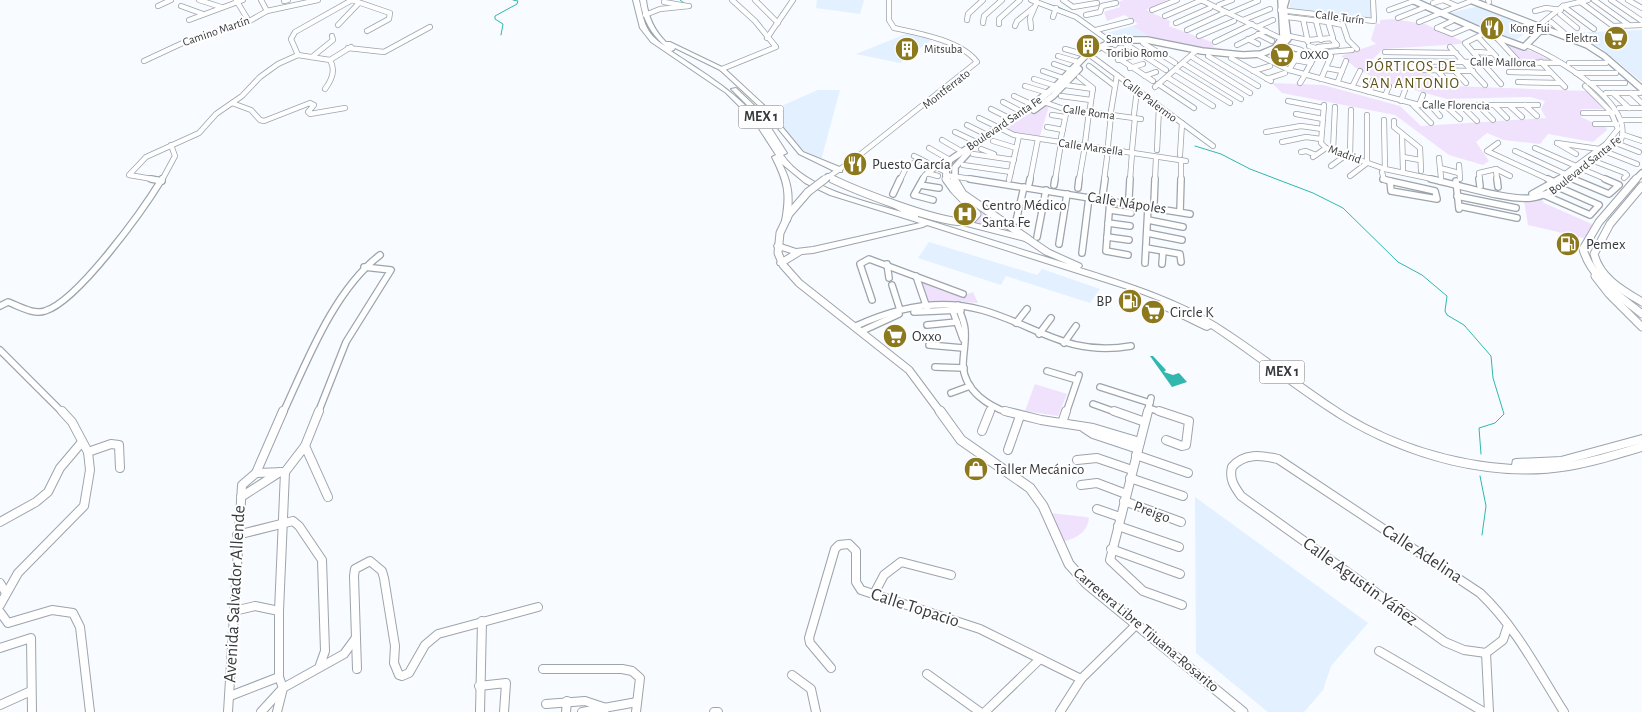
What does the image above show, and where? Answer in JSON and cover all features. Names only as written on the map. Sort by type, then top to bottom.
[{"type":"highway","name":"MEX 1","points":[[642,1],[650,26],[660,38],[745,98],[758,112],[789,159],[806,174],[836,191],[925,222],[1153,295],[1198,315],[1231,335],[1319,400],[1349,419],[1393,440],[1448,458],[1502,468],[1542,469],[1581,464],[1642,447]]},
{"type":"highway","name":"MEX 1","points":[[642,1],[643,28],[653,41],[733,96],[756,120],[770,144],[785,163],[808,181],[833,193],[1154,292],[1198,311],[1229,329],[1352,416],[1386,432],[1419,444],[1488,460],[1540,463],[1570,459],[1642,439]]},
{"type":"highway","points":[[660,38],[722,69],[762,106],[801,153],[839,170]]},
{"type":"highway","points":[[770,144],[770,148],[788,184],[786,221]]},
{"type":"highway","points":[[884,200],[925,222]]},
{"type":"highway","points":[[884,233],[900,223],[897,217],[887,211]]},
{"type":"highway","points":[[782,263],[799,252],[848,244],[925,222]]},
{"type":"highway","points":[[962,222],[1028,239],[1047,252],[1088,271]]},
{"type":"highway","points":[[778,246],[799,252]]},
{"type":"highway","points":[[1148,300],[1231,335]]},
{"type":"main road","points":[[1281,0],[1287,41]]},
{"type":"main road","name":"Boulevard Santa Fe","points":[[1413,0],[1428,5]]},
{"type":"main road","name":"Boulevard Santa Fe","points":[[1419,0],[1471,26],[1522,45]]},
{"type":"main road","points":[[1476,0],[1485,2],[1587,45],[1641,88]]},
{"type":"main road","points":[[1470,1],[1485,2],[1502,11],[1534,24],[1564,33],[1600,49],[1641,88]]},
{"type":"main road","points":[[1284,12],[1284,28],[1287,41]]},
{"type":"main road","name":"Boulevard Santa Fe","points":[[1455,19],[1522,45]]},
{"type":"main road","points":[[1532,36],[1534,24]]},
{"type":"main road","points":[[1522,45],[1540,31],[1551,29]]},
{"type":"main road","name":"Boulevard Santa Fe","points":[[948,174],[950,160],[1033,105],[1042,102],[1078,62],[1088,54],[1118,44],[1152,41],[1194,54],[1259,55]]},
{"type":"main road","name":"Boulevard Santa Fe","points":[[948,174],[963,156],[1065,85],[1088,54],[1106,50],[1118,44],[1143,43],[1194,54],[1231,58],[1259,55],[1287,41]]},
{"type":"main road","points":[[1642,172],[1589,236],[1583,249],[1589,266],[1609,294],[1642,327]]},
{"type":"main road","points":[[948,174],[953,190],[1028,239]]},
{"type":"main road","points":[[778,246],[786,221],[797,202],[828,177],[884,200],[962,222],[972,220],[977,214],[964,198]]},
{"type":"main road","points":[[1640,190],[1610,224],[1594,254],[1599,267],[1613,282],[1642,302]]},
{"type":"main road","points":[[1589,236],[1600,241]]},
{"type":"main road","name":"Carretera Libre Tijuana-Rosarito","points":[[778,246],[782,263],[799,283],[859,328],[909,370],[961,440],[1030,488],[1043,506],[1072,568],[1087,584],[1243,712]]},
{"type":"main road","points":[[1589,266],[1642,314]]},
{"type":"street","points":[[158,6],[169,0]]},
{"type":"street","points":[[199,0],[222,7]]},
{"type":"street","points":[[189,20],[239,0],[247,18]]},
{"type":"street","points":[[261,0],[267,11]]},
{"type":"street","name":"Camino Martín","points":[[144,61],[189,40],[246,23],[267,11],[318,0]]},
{"type":"street","points":[[298,55],[291,39],[295,32],[352,0],[387,11],[391,15],[384,22],[367,31]]},
{"type":"street","points":[[732,1],[742,0]]},
{"type":"street","points":[[755,0],[778,23]]},
{"type":"street","points":[[767,38],[793,0]]},
{"type":"street","name":"Montferrato","points":[[839,170],[921,109],[977,62],[972,55],[932,36],[894,28],[889,20],[888,0]]},
{"type":"street","points":[[967,20],[968,14],[983,0]]},
{"type":"street","points":[[983,23],[984,16],[1002,0]]},
{"type":"street","points":[[999,24],[1000,18],[1020,0]]},
{"type":"street","points":[[1031,0],[1083,17],[1118,44],[1166,70]]},
{"type":"street","points":[[1063,0],[1073,7],[1096,1],[1102,6]]},
{"type":"street","points":[[1152,10],[1177,0]]},
{"type":"street","points":[[1165,16],[1204,0],[1266,31],[1274,33],[1300,50],[1287,72],[1269,80],[1231,58]]},
{"type":"street","points":[[1219,6],[1234,0],[1246,6]]},
{"type":"street","name":"Calle Turín","points":[[1284,12],[1373,22],[1373,0]]},
{"type":"street","points":[[1389,10],[1413,0]]},
{"type":"street","points":[[1398,18],[1443,0],[1457,6]]},
{"type":"street","points":[[1534,24],[1579,1],[1588,0]]},
{"type":"street","points":[[1594,0],[1629,25]]},
{"type":"street","points":[[1611,0],[1642,23]]},
{"type":"street","points":[[1628,0],[1642,8]]},
{"type":"street","points":[[645,15],[660,9],[675,9],[688,6],[664,1],[660,9]]},
{"type":"street","points":[[722,69],[774,48],[774,43],[767,38],[755,21],[732,1]]},
{"type":"street","points":[[1014,26],[1017,20],[1033,8],[1038,1]]},
{"type":"street","points":[[1038,1],[1083,17],[1100,12],[1102,6]]},
{"type":"street","points":[[1187,30],[1258,1]]},
{"type":"street","points":[[1419,22],[1470,1]]},
{"type":"street","points":[[1579,1],[1615,28],[1642,23]]},
{"type":"street","points":[[338,25],[359,3]]},
{"type":"street","points":[[1102,6],[1116,3]]},
{"type":"street","points":[[1168,4],[1180,10]]},
{"type":"street","points":[[181,6],[203,14]]},
{"type":"street","points":[[964,6],[973,9]]},
{"type":"street","points":[[1031,28],[1030,19],[1033,8]]},
{"type":"street","points":[[1053,17],[1056,8]]},
{"type":"street","points":[[1176,23],[1210,8]]},
{"type":"street","points":[[1535,11],[1546,8],[1563,9],[1594,29]]},
{"type":"street","points":[[1243,20],[1270,9]]},
{"type":"street","points":[[1563,9],[1577,28]]},
{"type":"street","points":[[1563,9],[1551,29],[1564,33]]},
{"type":"street","points":[[1284,12],[1303,19],[1343,25],[1354,49],[1331,52],[1309,46]]},
{"type":"street","points":[[1411,13],[1426,19]]},
{"type":"street","points":[[1192,16],[1205,22]]},
{"type":"street","points":[[1303,19],[1308,40],[1307,44],[1309,46]]},
{"type":"street","points":[[1455,19],[1437,28],[1452,34],[1471,26]]},
{"type":"street","points":[[1258,27],[1274,20]]},
{"type":"street","points":[[1098,30],[1131,21]]},
{"type":"street","points":[[1199,36],[1234,21]]},
{"type":"street","points":[[1316,21],[1321,40]]},
{"type":"street","points":[[1309,46],[1337,45],[1332,39],[1328,22]]},
{"type":"street","points":[[1215,42],[1252,24]]},
{"type":"street","points":[[348,48],[384,52],[430,27]]},
{"type":"street","points":[[1218,27],[1231,34]]},
{"type":"street","points":[[1237,45],[1266,31]]},
{"type":"street","points":[[1488,32],[1464,43],[1501,84]]},
{"type":"street","points":[[1258,34],[1272,41]]},
{"type":"street","points":[[312,57],[330,44],[333,40],[332,36]]},
{"type":"street","points":[[1495,36],[1518,62]]},
{"type":"street","points":[[1476,52],[1494,54],[1478,37]]},
{"type":"street","points":[[1248,39],[1258,44]]},
{"type":"street","points":[[1287,41],[1332,39]]},
{"type":"street","points":[[1143,43],[1175,62]]},
{"type":"street","points":[[1343,44],[1352,43]]},
{"type":"street","points":[[1469,44],[1484,44]]},
{"type":"street","points":[[162,181],[130,174],[146,158],[199,133],[216,114],[232,103],[273,66],[298,55],[330,60],[348,48],[359,45]]},
{"type":"street","name":"Boulevard Santa Fe","points":[[1384,169],[1457,181],[1514,196],[1545,196],[1616,144],[1624,135],[1615,111],[1608,103],[1576,72],[1522,45]]},
{"type":"street","points":[[1435,47],[1439,52]]},
{"type":"street","points":[[1450,47],[1485,85]]},
{"type":"street","name":"Calle Palermo","points":[[1065,48],[1088,54],[1213,146]]},
{"type":"street","points":[[1106,50],[1130,68],[1194,108]]},
{"type":"street","points":[[1385,52],[1421,51],[1456,53]]},
{"type":"street","points":[[1281,52],[1311,63]]},
{"type":"street","points":[[1300,83],[1317,52]]},
{"type":"street","points":[[1155,84],[1184,64],[1194,54],[1250,93]]},
{"type":"street","name":"Calle Florencia","points":[[1259,55],[1287,72],[1306,73],[1321,79],[1412,104],[1431,106],[1538,104]]},
{"type":"street","points":[[1058,56],[1078,62]]},
{"type":"street","points":[[1118,60],[1132,56]]},
{"type":"street","points":[[1208,56],[1258,86]]},
{"type":"street","points":[[1321,79],[1331,56]]},
{"type":"street","points":[[325,89],[330,83],[333,72],[333,63],[330,60]]},
{"type":"street","points":[[1338,81],[1346,61]]},
{"type":"street","name":"Calle Mallorca","points":[[1383,61],[1560,63]]},
{"type":"street","points":[[1541,62],[1565,87]]},
{"type":"street","name":"Boulevard Santa Fe","points":[[1560,63],[1615,111]]},
{"type":"street","points":[[1570,63],[1606,63]]},
{"type":"street","points":[[1590,63],[1599,72]]},
{"type":"street","points":[[1054,64],[1071,70]]},
{"type":"street","points":[[1130,68],[1143,64]]},
{"type":"street","points":[[1184,64],[1241,98]]},
{"type":"street","points":[[1089,66],[1115,86]]},
{"type":"street","points":[[1253,71],[1270,66]]},
{"type":"street","points":[[1326,68],[1342,71]]},
{"type":"street","points":[[1176,70],[1230,103]]},
{"type":"street","points":[[1424,70],[1473,71]]},
{"type":"street","points":[[1438,70],[1448,83]]},
{"type":"street","points":[[1550,73],[1508,70],[1520,83],[1560,83]]},
{"type":"street","points":[[1043,71],[1063,78]]},
{"type":"street","points":[[1352,87],[1360,71]]},
{"type":"street","points":[[1455,71],[1466,84]]},
{"type":"street","points":[[1145,76],[1156,72]]},
{"type":"street","points":[[1576,72],[1616,73]]},
{"type":"street","points":[[1103,193],[1117,75]]},
{"type":"street","points":[[1079,77],[1093,89]]},
{"type":"street","points":[[1167,77],[1213,106]]},
{"type":"street","points":[[1034,79],[1056,86]]},
{"type":"street","points":[[1369,92],[1373,80]]},
{"type":"street","points":[[1589,84],[1625,83]]},
{"type":"street","points":[[1065,85],[1093,89]]},
{"type":"street","points":[[1025,86],[1048,94]]},
{"type":"street","points":[[1385,96],[1389,86]]},
{"type":"street","points":[[1606,93],[1632,93],[1641,88]]},
{"type":"street","points":[[1078,188],[1093,89]]},
{"type":"street","points":[[1129,197],[1137,90]]},
{"type":"street","points":[[1401,101],[1405,90]]},
{"type":"street","points":[[1613,93],[1629,108]]},
{"type":"street","points":[[1632,93],[1642,103]]},
{"type":"street","points":[[1419,105],[1423,95]]},
{"type":"street","points":[[1014,96],[1033,105]]},
{"type":"street","points":[[1061,96],[1091,100]]},
{"type":"street","points":[[1437,106],[1439,100]]},
{"type":"street","name":"Madrid","points":[[1288,101],[1324,106],[1321,144],[1326,148],[1384,169]]},
{"type":"street","points":[[1003,102],[1022,112]]},
{"type":"street","name":"Calle Roma","points":[[1042,102],[1067,109],[1089,110],[1136,117]]},
{"type":"street","points":[[232,103],[251,110],[260,120],[264,121],[310,103],[314,105],[308,112],[310,114],[345,108]]},
{"type":"street","points":[[1608,103],[1624,103]]},
{"type":"street","points":[[1412,104],[1431,123]]},
{"type":"street","points":[[1525,105],[1537,116]]},
{"type":"street","points":[[1431,106],[1440,116]]},
{"type":"street","points":[[1446,106],[1460,119]]},
{"type":"street","points":[[1462,106],[1477,121]]},
{"type":"street","points":[[1479,106],[1493,120]]},
{"type":"street","points":[[1495,106],[1506,118]]},
{"type":"street","points":[[1510,106],[1522,117]]},
{"type":"street","points":[[1157,150],[1159,107]]},
{"type":"street","points":[[1332,150],[1335,107]]},
{"type":"street","points":[[1583,113],[1642,108]]},
{"type":"street","points":[[991,109],[1011,119]]},
{"type":"street","points":[[1054,185],[1067,109]]},
{"type":"street","points":[[1331,166],[1348,156],[1351,110]]},
{"type":"street","points":[[1296,114],[1323,119]]},
{"type":"street","points":[[1052,115],[1065,118]]},
{"type":"street","points":[[1358,177],[1351,175],[1368,163],[1367,115]]},
{"type":"street","name":"Calle Marsella","points":[[979,118],[1019,136],[1061,140],[1182,159]]},
{"type":"street","points":[[1384,120],[1384,169],[1381,179],[1390,181],[1435,191],[1437,199],[1390,191],[1390,181]]},
{"type":"street","points":[[1595,124],[1642,120]]},
{"type":"street","points":[[1394,121],[1394,127],[1419,147],[1420,160],[1417,187]]},
{"type":"street","name":"Boulevard Santa Fe","points":[[1384,169],[1403,170],[1520,194],[1539,192],[1599,149],[1615,135],[1620,122]]},
{"type":"street","points":[[1180,212],[1182,123]]},
{"type":"street","points":[[967,125],[987,135]]},
{"type":"street","points":[[1266,132],[1301,126],[1322,129]]},
{"type":"street","points":[[1047,127],[1063,130]]},
{"type":"street","points":[[954,132],[976,142]]},
{"type":"street","points":[[1402,134],[1403,170]]},
{"type":"street","points":[[1624,135],[1640,140],[1642,134]]},
{"type":"street","points":[[1009,180],[1019,136]]},
{"type":"street","points":[[1282,142],[1306,137],[1321,139]]},
{"type":"street","points":[[1016,221],[1038,139]]},
{"type":"street","points":[[942,140],[961,151]]},
{"type":"street","points":[[993,141],[1016,148]]},
{"type":"street","points":[[1498,143],[1487,151],[1554,182]]},
{"type":"street","points":[[1576,154],[1557,143],[1599,149],[1637,164]]},
{"type":"street","points":[[1616,144],[1639,152]]},
{"type":"street","points":[[0,306],[8,302],[30,311],[42,312],[50,309],[96,269],[162,181],[175,156],[171,145]]},
{"type":"street","points":[[929,148],[950,160]]},
{"type":"street","points":[[1302,152],[1308,151],[1314,156],[1326,148]]},
{"type":"street","points":[[1536,148],[1576,166]]},
{"type":"street","points":[[981,149],[1000,158]]},
{"type":"street","points":[[1515,152],[1565,174]]},
{"type":"street","points":[[973,154],[1014,160]]},
{"type":"street","name":"Calle Nápoles","points":[[914,156],[948,174],[1027,185],[1067,194],[1151,205],[1190,214]]},
{"type":"street","points":[[1145,263],[1156,156]]},
{"type":"street","points":[[1403,157],[1420,160]]},
{"type":"street","points":[[1439,158],[1441,178]]},
{"type":"street","points":[[893,194],[906,168],[920,159]]},
{"type":"street","points":[[1594,160],[1626,173],[1624,178]]},
{"type":"street","points":[[963,165],[1011,172]]},
{"type":"street","points":[[1458,165],[1459,208],[1518,219],[1514,201]]},
{"type":"street","points":[[933,200],[914,196],[927,173],[935,168]]},
{"type":"street","points":[[1440,168],[1459,172]]},
{"type":"street","points":[[1496,169],[1498,187]]},
{"type":"street","points":[[1480,186],[1479,173],[1496,169],[1510,176]]},
{"type":"street","points":[[1570,178],[1609,194],[1619,185],[1582,169]]},
{"type":"street","points":[[828,177],[839,170]]},
{"type":"street","points":[[927,173],[938,176]]},
{"type":"street","points":[[920,184],[939,188]]},
{"type":"street","points":[[1539,192],[1589,215],[1596,210],[1598,204],[1558,187]]},
{"type":"street","points":[[1037,237],[1046,190]]},
{"type":"street","points":[[1476,192],[1476,200]]},
{"type":"street","points":[[1059,244],[1067,194]]},
{"type":"street","points":[[1458,196],[1516,208]]},
{"type":"street","points":[[1495,196],[1496,204]]},
{"type":"street","points":[[1082,253],[1089,197]]},
{"type":"street","points":[[1110,200],[1106,252],[1128,255]]},
{"type":"street","points":[[1110,210],[1131,213]]},
{"type":"street","points":[[1148,220],[1183,228]]},
{"type":"street","points":[[1108,223],[1130,226]]},
{"type":"street","points":[[1147,233],[1182,240]]},
{"type":"street","points":[[1107,237],[1129,240]]},
{"type":"street","points":[[1146,248],[1181,254],[1181,262]]},
{"type":"street","points":[[1162,264],[1163,251]]},
{"type":"street","points":[[282,472],[256,473],[311,352],[364,267],[370,259],[380,255]]},
{"type":"street","points":[[872,300],[860,264],[869,259],[887,264],[964,294]]},
{"type":"street","points":[[887,264],[889,278]]},
{"type":"street","points":[[241,497],[282,472],[305,446],[346,342],[391,270],[364,267]]},
{"type":"street","points":[[916,276],[927,309]]},
{"type":"street","points":[[892,285],[900,310]]},
{"type":"street","points":[[890,313],[951,307],[972,308],[1064,343],[1099,351],[1131,346]]},
{"type":"street","points":[[951,307],[963,339],[964,368],[970,386],[992,406],[1020,416],[1084,428],[1093,434],[1138,449],[1188,473]]},
{"type":"street","points":[[958,308],[966,333],[963,339]]},
{"type":"street","points":[[859,328],[900,310],[927,309]]},
{"type":"street","points":[[1016,324],[1027,309]]},
{"type":"street","points":[[1039,334],[1051,318]]},
{"type":"street","points":[[927,325],[957,322]]},
{"type":"street","points":[[1064,343],[1076,326]]},
{"type":"street","points":[[929,345],[963,348]]},
{"type":"street","points":[[0,350],[43,390],[72,422],[88,452],[90,470],[86,487],[86,503],[18,573],[0,605]]},
{"type":"street","points":[[935,367],[964,368]]},
{"type":"street","points":[[1047,371],[1078,378],[1062,423]]},
{"type":"street","points":[[951,393],[970,386]]},
{"type":"street","points":[[1100,387],[1150,403],[1189,421],[1186,445],[1166,440]]},
{"type":"street","points":[[1150,403],[1111,553],[1112,563],[1139,588],[1182,606]]},
{"type":"street","points":[[1093,404],[1145,422]]},
{"type":"street","points":[[982,431],[992,406]]},
{"type":"street","points":[[1008,450],[1020,416]]},
{"type":"street","points":[[0,522],[36,502],[48,492],[60,468],[82,442]]},
{"type":"street","points":[[88,452],[112,444],[119,446],[120,468]]},
{"type":"street","points":[[305,446],[328,498]]},
{"type":"street","name":"Calle Adelina","points":[[1237,461],[1244,456],[1259,455],[1285,464],[1480,592],[1498,609],[1564,712]]},
{"type":"street","points":[[1077,460],[1097,458],[1183,496]]},
{"type":"street","name":"Calle Agustin Yáñez","points":[[1237,461],[1232,468],[1232,483],[1241,496],[1253,506],[1445,642],[1464,650],[1486,653]]},
{"type":"street","points":[[275,712],[282,688],[279,677],[279,611],[285,522],[282,472]]},
{"type":"street","name":"Avenida Salvador Allende","points":[[228,712],[237,536],[242,485],[256,473]]},
{"type":"street","name":"Preigo","points":[[1081,485],[1097,483],[1181,522]]},
{"type":"street","points":[[1097,509],[1120,517]]},
{"type":"street","points":[[237,536],[292,521],[299,526],[322,560],[325,651],[320,665]]},
{"type":"street","points":[[1118,526],[1180,548]]},
{"type":"street","name":"Calle Topacio","points":[[831,668],[810,643],[809,638],[837,547],[849,544],[855,548],[857,587],[980,629],[1081,678]]},
{"type":"street","points":[[1111,553],[1180,574]]},
{"type":"street","points":[[357,669],[354,576],[355,569],[370,561],[382,571],[393,627],[394,663],[399,675],[409,673],[425,645],[438,634],[538,607]]},
{"type":"street","points":[[874,594],[883,576],[890,568],[901,562],[950,575]]},
{"type":"street","points":[[0,583],[6,593]]},
{"type":"street","points":[[234,611],[255,606],[279,611]]},
{"type":"street","points":[[0,612],[8,623],[52,610],[73,612],[80,627],[90,712]]},
{"type":"street","points":[[480,712],[479,686],[482,621]]},
{"type":"street","points":[[1060,712],[1081,678],[1136,625]]},
{"type":"street","points":[[1489,712],[1486,653],[1503,640],[1508,625]]},
{"type":"street","points":[[0,648],[31,638],[32,712]]},
{"type":"street","points":[[261,712],[282,688],[320,665],[344,654],[355,638]]},
{"type":"street","points":[[1379,651],[1484,712]]},
{"type":"street","points":[[985,712],[1040,659]]},
{"type":"street","points":[[543,669],[622,668],[632,671],[640,678],[636,712]]},
{"type":"street","points":[[927,674],[980,712]]},
{"type":"street","points":[[792,675],[797,682],[809,687],[814,695],[816,712]]},
{"type":"street","points":[[230,696],[279,677]]},
{"type":"street","points":[[479,686],[506,682],[504,712]]},
{"type":"street","points":[[0,705],[31,690]]},
{"type":"street","points":[[566,712],[567,701]]},
{"type":"street","points":[[546,704],[585,701],[606,708]]},
{"type":"street","points":[[582,712],[637,702]]},
{"type":"shaded area","points":[[817,0],[864,0],[860,14],[816,8]]},
{"type":"shaded area","points":[[1123,0],[1167,0],[1146,10],[1170,21],[1169,26],[1217,44],[1213,45],[1214,47],[1241,53],[1236,55],[1154,40],[1132,26],[1138,24],[1125,15],[1107,21],[1104,12],[1120,7],[1119,2]]},
{"type":"shaded area","points":[[1291,0],[1372,0],[1373,19],[1289,9]]},
{"type":"shaded area","points":[[1480,6],[1524,24],[1530,29],[1516,40],[1449,13]]},
{"type":"shaded area","points":[[1393,19],[1425,24],[1462,41],[1461,44],[1383,49],[1372,60],[1390,69],[1420,70],[1452,86],[1588,91],[1603,109],[1581,109],[1581,117],[1598,125],[1605,125],[1607,130],[1593,142],[1548,134],[1540,144],[1504,140],[1487,133],[1476,142],[1489,161],[1483,165],[1449,155],[1395,115],[1282,93],[1272,83],[1323,85],[1400,106],[1421,126],[1546,118],[1541,109],[1545,101],[1530,97],[1447,99],[1378,80],[1356,68],[1341,56],[1376,44],[1371,40],[1376,23],[1380,24],[1380,20]]},
{"type":"shaded area","points":[[1132,26],[1154,40],[1119,40],[1107,33]]},
{"type":"shaded area","points":[[1642,30],[1642,82],[1601,48],[1568,33]]},
{"type":"shaded area","points":[[911,32],[934,38],[900,63],[856,54]]},
{"type":"shaded area","points":[[1498,39],[1536,53],[1551,61],[1520,61]]},
{"type":"shaded area","points":[[818,90],[840,90],[821,160],[799,148],[770,111]]},
{"type":"shaded area","points":[[1044,104],[1049,106],[1040,136],[1016,133],[1007,128]]},
{"type":"shaded area","points":[[968,200],[1020,236],[973,223],[977,221],[980,213]]},
{"type":"shaded area","points":[[1524,200],[1542,200],[1544,203],[1594,225],[1584,238],[1528,225]]},
{"type":"shaded area","points":[[929,242],[1037,275],[1042,269],[1100,289],[1090,303],[1006,276],[1001,285],[918,258]]},
{"type":"shaded area","points":[[921,279],[965,295],[973,292],[978,303],[954,301],[929,302]]},
{"type":"shaded area","points":[[1035,384],[1067,394],[1058,416],[1025,411]]},
{"type":"shaded area","points":[[1195,497],[1368,623],[1331,666],[1323,690],[1304,712],[1268,712],[1196,653]]},
{"type":"shaded area","points":[[1050,513],[1089,518],[1086,528],[1080,534],[1060,542]]},
{"type":"water","points":[[1150,356],[1153,356],[1166,370],[1164,372],[1173,375],[1179,373],[1187,382],[1172,387]]},
{"type":"waterway","points":[[501,35],[503,24],[495,19],[495,16],[517,4],[518,1],[513,0]]},
{"type":"waterway","points":[[680,0],[684,3]]},
{"type":"waterway","points":[[1044,3],[1054,6]]},
{"type":"waterway","points":[[1058,7],[1071,13]]},
{"type":"waterway","points":[[1195,146],[1221,154],[1250,169],[1313,193],[1343,208],[1398,262],[1422,275],[1447,296],[1445,311],[1447,315],[1464,325],[1491,356],[1493,378],[1504,414],[1495,423],[1479,428],[1481,454]]},
{"type":"waterway","points":[[1480,476],[1486,506],[1482,535]]},
{"type":"place","name":"Kong Fui","points":[[1492,28]]},
{"type":"place","name":"Elektra","points":[[1616,38]]},
{"type":"place","name":"Santo Toribio Romo","points":[[1088,46]]},
{"type":"place","name":"Mitsuba","points":[[907,49]]},
{"type":"place","name":"OXXO","points":[[1282,55]]},
{"type":"place","name":"Puesto García","points":[[855,164]]},
{"type":"place","name":"Centro Médico Santa Fe","points":[[965,214]]},
{"type":"place","name":"Pemex","points":[[1568,244]]},
{"type":"place","name":"BP","points":[[1130,301]]},
{"type":"place","name":"Circle K","points":[[1153,312]]},
{"type":"place","name":"Oxxo","points":[[895,336]]},
{"type":"place","name":"Taller Mecánico","points":[[976,469]]},
{"type":"district","name":"PÓRTICOS DE SAN ANTONIO","points":[[1411,74]]}]
